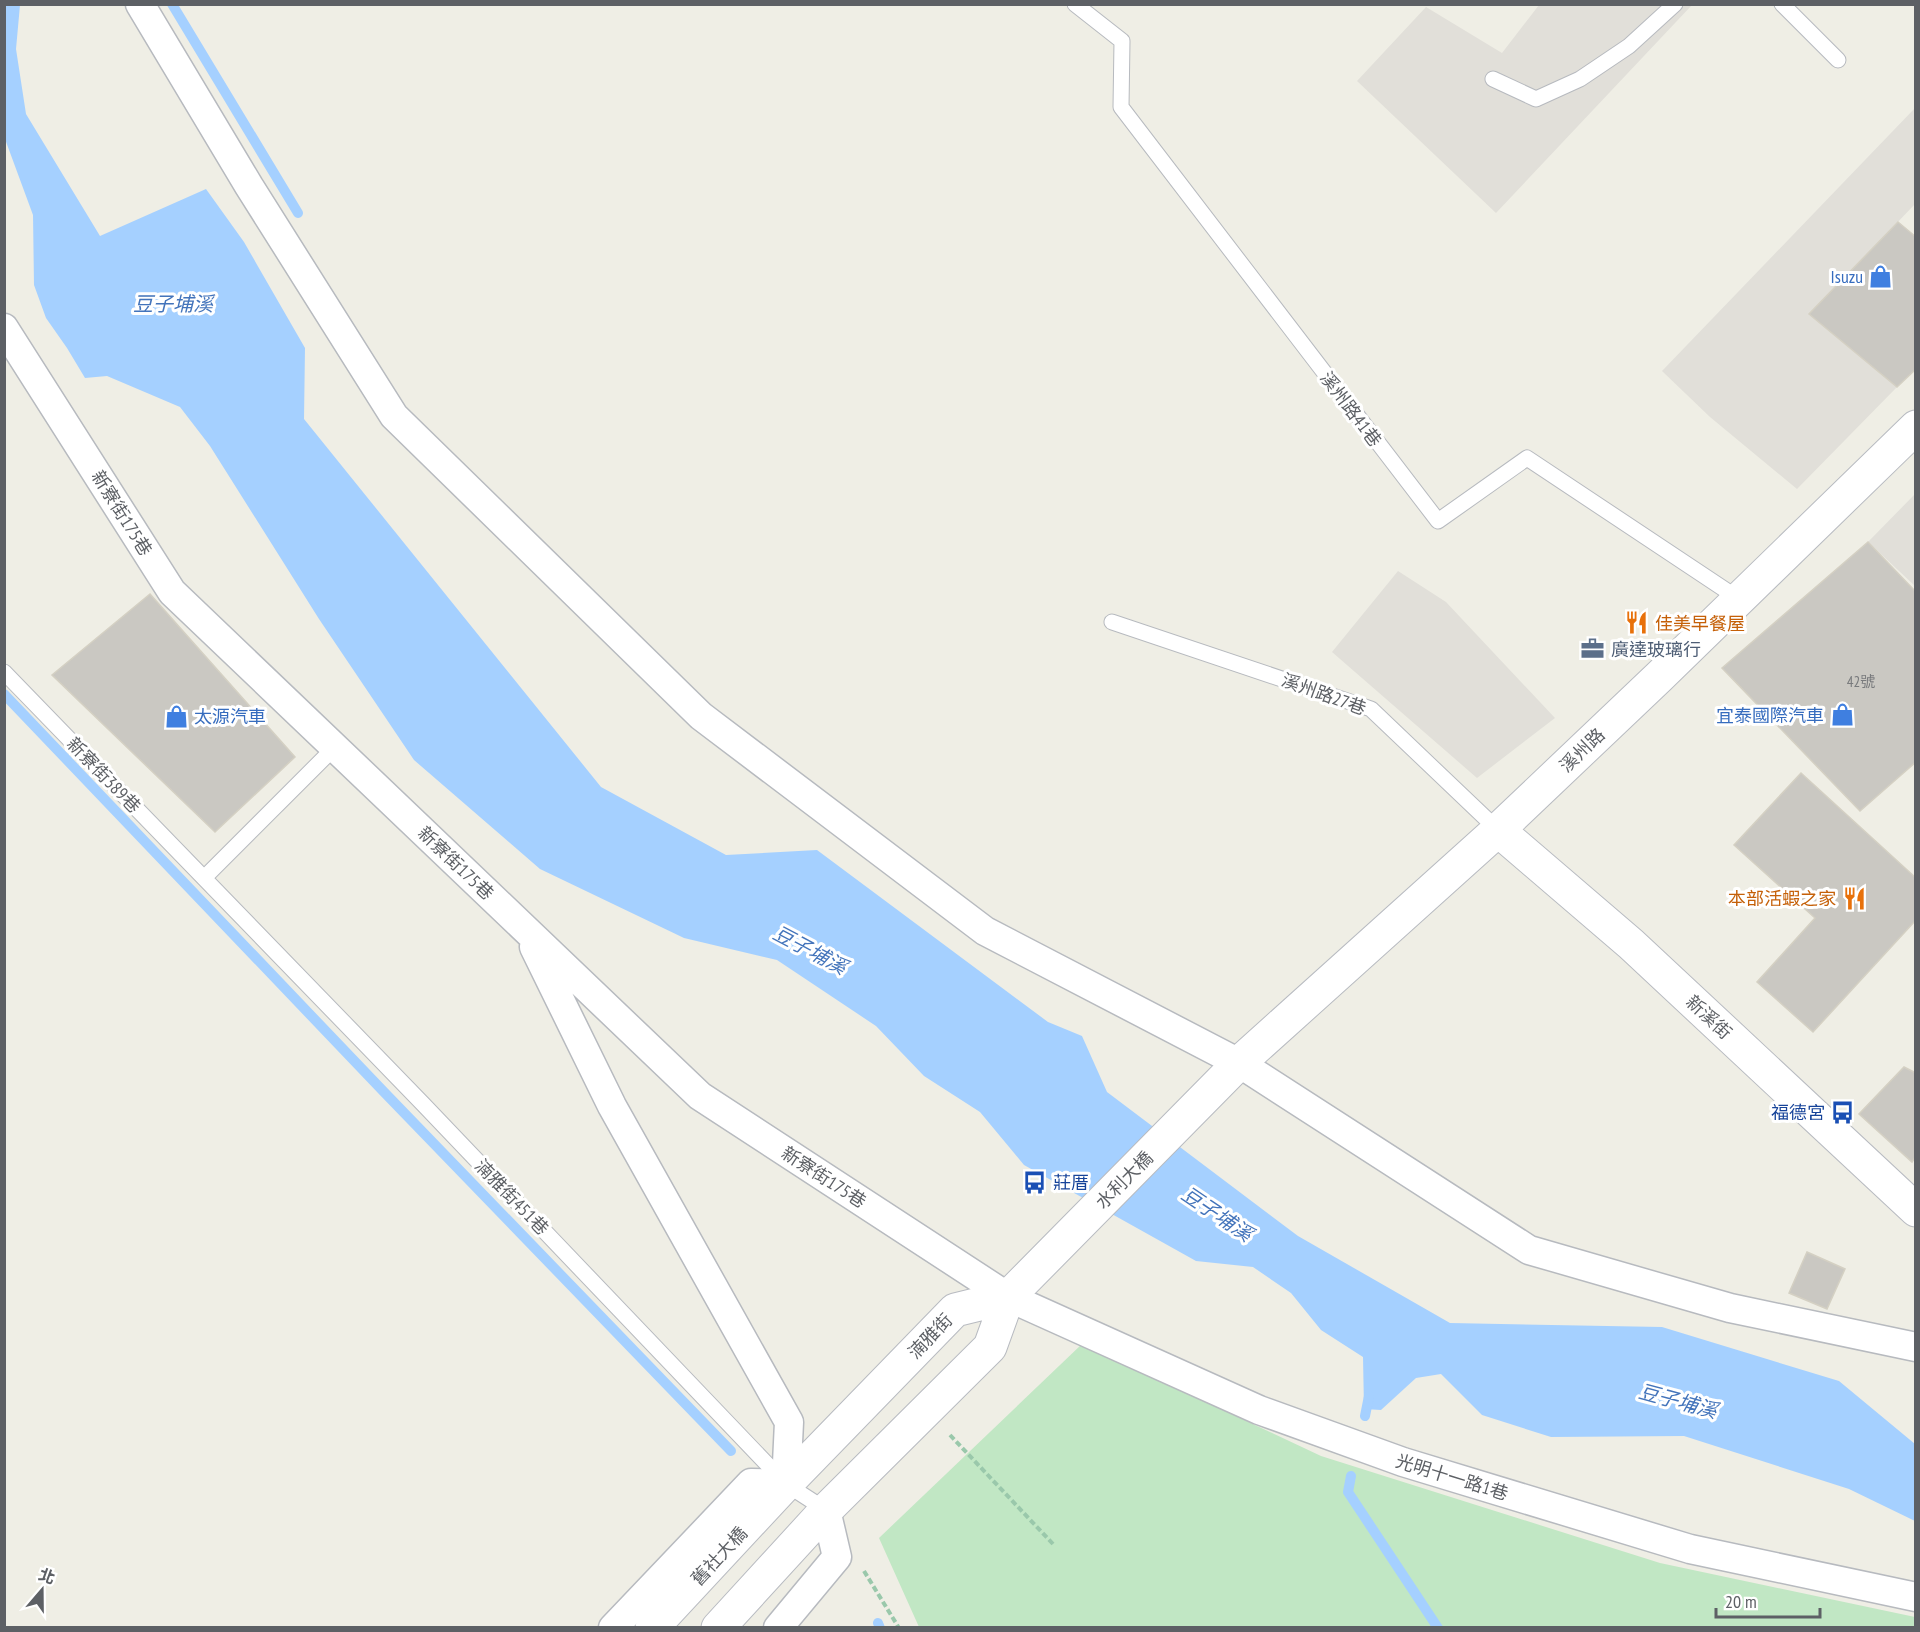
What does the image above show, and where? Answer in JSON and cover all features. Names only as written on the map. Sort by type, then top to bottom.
[{"type":"street","points":[[140,4],[249,186],[394,416],[701,716],[985,931],[1239,1063],[1528,1250],[1730,1308],[1916,1347]]},
{"type":"street","name":"新寮街175巷","points":[[4,328],[172,592],[700,1096],[1008,1297]]},
{"type":"street","name":"溪州路","points":[[1239,1063],[1498,830],[1916,427]]},
{"type":"street","name":"新溪街","points":[[1498,830],[1631,944],[1916,1210]]},
{"type":"street","points":[[525,929],[612,1106],[789,1422],[786,1484],[751,1483],[613,1628]]},
{"type":"street","name":"水利大橋","points":[[1008,1297],[1239,1063]]},
{"type":"street","points":[[718,1628],[826,1510],[990,1347],[1008,1297]]},
{"type":"street","name":"湳雅街","points":[[786,1484],[954,1310],[1008,1297]]},
{"type":"street","name":"光明十一路1巷","points":[[1008,1297],[1259,1410],[1402,1462],[1690,1549],[1916,1597]]},
{"type":"street","name":"舊社大橋","points":[[651,1628],[786,1484]]},
{"type":"street","points":[[778,1628],[837,1557],[826,1510]]},
{"type":"lane","name":"溪州路41巷","points":[[1075,4],[1122,41],[1121,107],[1438,521],[1527,459],[1739,599]]},
{"type":"lane","points":[[1493,79],[1536,99],[1580,80],[1629,46],[1675,4]]},
{"type":"lane","points":[[1782,4],[1838,60]]},
{"type":"lane","name":"溪州路27巷","points":[[1112,622],[1371,709],[1498,830]]},
{"type":"lane","name":"新寮街389巷","points":[[4,672],[204,878]]},
{"type":"lane","points":[[204,878],[335,747]]},
{"type":"lane","name":"湳雅街451巷","points":[[204,878],[786,1484],[826,1510]]},
{"type":"path","points":[[926,1411],[1053,1544]]},
{"type":"shaded area","points":[[1539,5],[1692,5],[1496,213],[1357,81],[1426,7],[1502,53]]},
{"type":"shaded area","points":[[1915,108],[1915,204],[1810,314],[1897,387],[1797,489],[1710,417],[1662,371]]},
{"type":"shaded area","points":[[1915,494],[1915,586],[1868,542]]},
{"type":"shaded area","points":[[1398,571],[1446,602],[1555,718],[1477,778],[1332,652]]},
{"type":"green space","points":[[1082,1344],[1321,1456],[1660,1563],[1915,1617],[1915,1627],[919,1627],[879,1538]]},
{"type":"water","name":"豆子埔溪","points":[[5,5],[20,5],[16,49],[26,114],[100,236],[206,189],[244,242],[305,348],[304,419],[601,787],[726,855],[817,850],[1048,1022],[1082,1036],[1107,1092],[1298,1236],[1450,1323],[1662,1327],[1839,1381],[1915,1444],[1915,1521],[1849,1489],[1684,1436],[1551,1437],[1482,1415],[1441,1374],[1416,1378],[1381,1410],[1364,1409],[1363,1357],[1321,1330],[1291,1293],[1253,1267],[1196,1261],[1024,1165],[980,1112],[924,1076],[876,1026],[777,960],[684,938],[540,869],[414,760],[319,619],[210,446],[180,407],[107,376],[85,378],[46,318],[34,285],[33,215],[5,139]]},
{"type":"building","name":"Isuzu","points":[[1898,222],[1916,237],[1916,369],[1897,387],[1809,314]]},
{"type":"building","name":"宜泰國際汽車","points":[[1868,542],[1916,592],[1916,762],[1860,811],[1722,668]]},
{"type":"building","name":"太源汽車","points":[[150,594],[295,757],[215,832],[52,675]]},
{"type":"building","name":"本部活蝦之家","points":[[1801,773],[1916,878],[1916,920],[1813,1032],[1757,982],[1815,918],[1734,845]]},
{"type":"building","points":[[1904,1067],[1916,1073],[1916,1156],[1912,1162],[1859,1114]]},
{"type":"building","points":[[1807,1252],[1845,1269],[1827,1309],[1789,1293]]},
{"type":"waterway","points":[[172,4],[298,213]]},
{"type":"waterway","points":[[4,694],[731,1451]]},
{"type":"waterway","points":[[1365,1416],[1369,1396]]},
{"type":"waterway","points":[[1351,1476],[1348,1492],[1438,1628]]},
{"type":"waterway","points":[[878,1623],[880,1628]]},
{"type":"place","name":"Isuzu","points":[[1881,276]]},
{"type":"place","name":"佳美早餐屋","points":[[1637,623]]},
{"type":"place","name":"廣達玻璃行","points":[[1593,649]]},
{"type":"place","name":"宜泰國際汽車","points":[[1842,715]]},
{"type":"place","name":"太源汽車","points":[[176,716]]},
{"type":"place","name":"本部活蝦之家","points":[[1854,898]]},
{"type":"place","name":"福德宮","points":[[1843,1112]]},
{"type":"place","name":"莊厝","points":[[1035,1182]]}]
